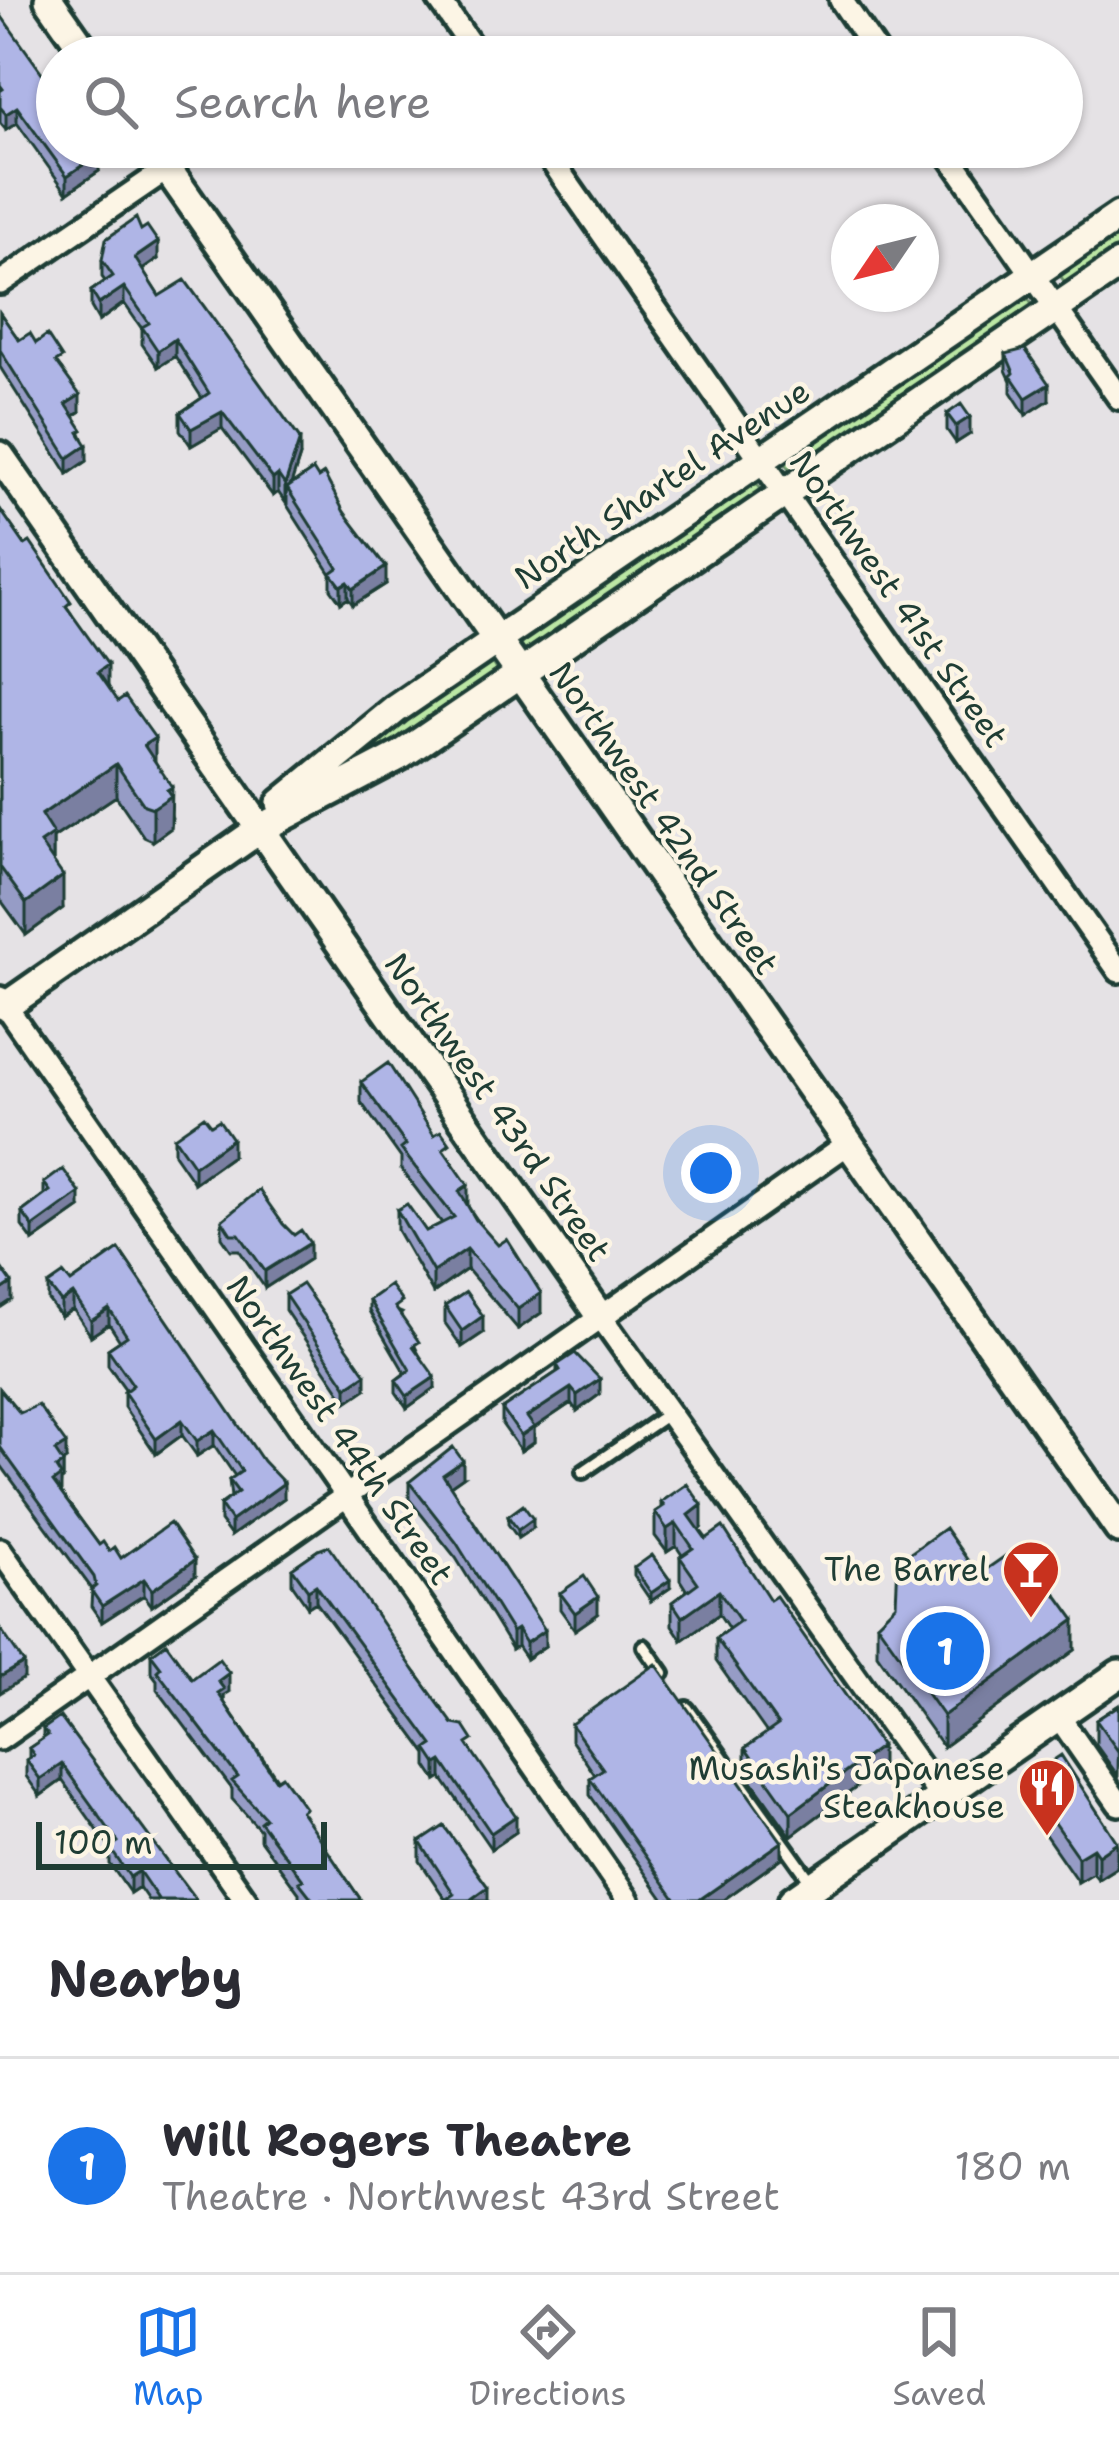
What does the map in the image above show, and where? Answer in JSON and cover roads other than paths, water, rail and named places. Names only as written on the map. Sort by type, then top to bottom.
[{"type":"street","points":[[49,0],[74,36]]},
{"type":"street","points":[[440,0],[465,36]]},
{"type":"street","points":[[841,0],[866,36]]},
{"type":"street","points":[[0,283],[146,168]]},
{"type":"street","name":"Northwest 42nd Street","points":[[166,168],[1119,1529]]},
{"type":"street","name":"Northwest 41st Street","points":[[557,168],[1119,971]]},
{"type":"street","points":[[959,168],[1119,398]]},
{"type":"street","name":"North Shartel Avenue","points":[[260,830],[277,806],[369,730],[1119,216]]},
{"type":"street","name":"North Shartel Avenue","points":[[2,1004],[260,830],[401,755],[1119,266]]},
{"type":"street","name":"Northwest 43rd Street","points":[[0,456],[941,1797]]},
{"type":"street","name":"Northwest 44th Street","points":[[2,1004],[628,1900]]},
{"type":"street","points":[[0,1738],[348,1500],[849,1143]]},
{"type":"street","points":[[0,1550],[246,1900]]},
{"type":"street","points":[[808,1893],[1119,1674]]},
{"type":"street","points":[[1058,1717],[1119,1804]]},
{"type":"lane","points":[[584,1472],[669,1413]]},
{"type":"lane","points":[[644,1646],[670,1683]]},
{"type":"lane","points":[[683,1701],[808,1893]]},
{"type":"place","name":"The Barrel","points":[[1031,1620]]},
{"type":"place","name":"Will Rogers Theatre","points":[[945,1651]]},
{"type":"place","name":"Musashi's Japanese Steakhouse","points":[[1047,1838]]}]
